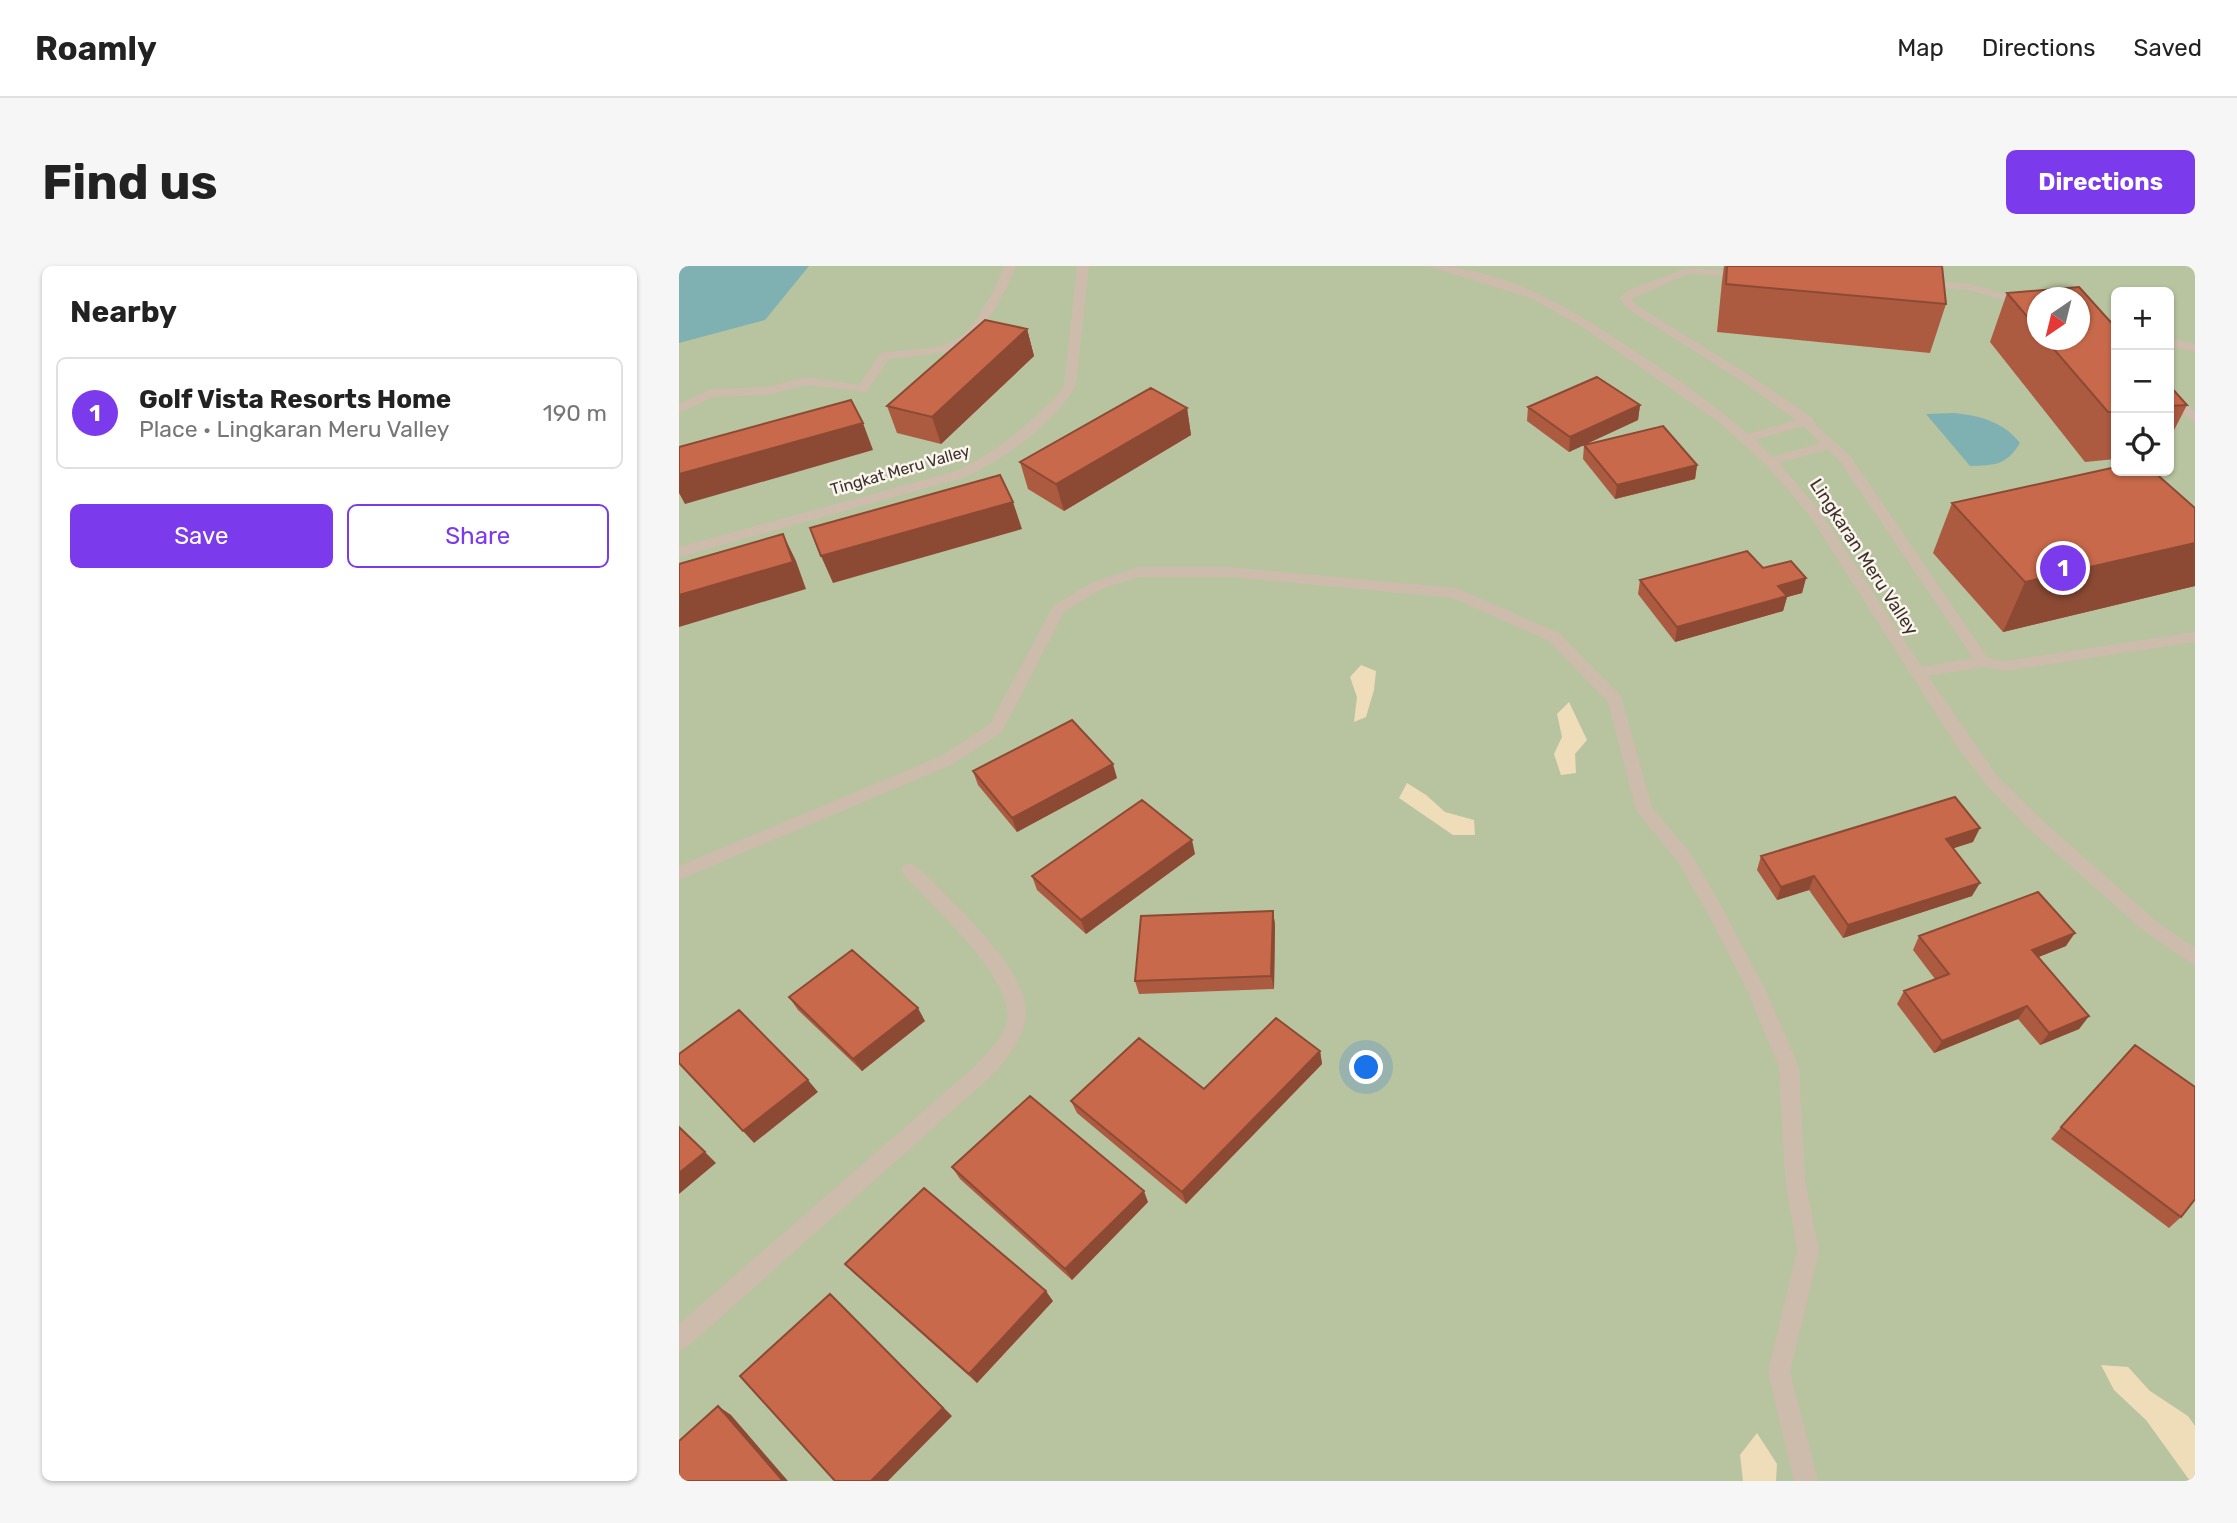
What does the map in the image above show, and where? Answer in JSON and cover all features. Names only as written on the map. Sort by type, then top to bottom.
[{"type":"street","points":[[679,409],[711,393],[766,391],[806,381],[862,389],[885,356],[922,352],[961,342],[980,321],[995,298],[1010,266]]},
{"type":"street","name":"Tingkat Meru Valley","points":[[679,552],[961,474],[994,458],[1063,397],[1070,385],[1083,266]]},
{"type":"street","name":"Lingkaran Meru Valley","points":[[1433,266],[1510,288],[1558,307],[1699,398],[1747,438],[1771,461],[1815,514],[1917,673],[1992,781],[2035,824],[2151,927],[2195,958]]},
{"type":"street","points":[[1755,274],[1687,271],[1633,292],[1625,299],[1632,307],[1808,421],[1832,444],[1846,460],[1983,662]]},
{"type":"street","points":[[1902,283],[1970,287],[2027,304]]},
{"type":"street","points":[[2190,347],[2195,355]]},
{"type":"street","points":[[2174,399],[2195,419]]},
{"type":"street","points":[[1747,438],[1808,421]]},
{"type":"street","points":[[1771,461],[1832,444]]},
{"type":"street","points":[[679,873],[947,760],[996,728],[1058,609],[1095,586],[1138,572],[1230,572],[1456,593],[1554,637],[1615,700],[1644,810],[1684,857],[1712,905],[1756,989],[1789,1067],[1795,1179],[1808,1251],[1779,1372],[1807,1481]]},
{"type":"street","points":[[1917,673],[1983,662],[2005,666],[2195,637]]},
{"type":"street","points":[[679,1339],[980,1074],[1001,1054],[1012,1034],[1017,1015],[1016,994],[1005,972],[910,870]]},
{"type":"green space","points":[[679,266],[2195,266],[2195,1481],[679,1481]]},
{"type":"sand","points":[[1361,665],[1376,671],[1374,690],[1366,717],[1354,722],[1357,697],[1350,677]]},
{"type":"sand","points":[[1569,702],[1587,740],[1575,754],[1576,773],[1561,775],[1554,754],[1562,737],[1557,714]]},
{"type":"sand","points":[[1407,783],[1445,812],[1474,820],[1475,835],[1453,835],[1399,798]]},
{"type":"sand","points":[[2101,1365],[2128,1367],[2150,1391],[2188,1416],[2195,1426],[2195,1481],[2190,1481],[2146,1420],[2114,1390]]},
{"type":"sand","points":[[1757,1433],[1777,1464],[1776,1481],[1743,1481],[1740,1455]]},
{"type":"water","points":[[679,266],[809,266],[765,320],[679,343]]},
{"type":"water","points":[[1954,413],[1999,425],[2020,443],[2010,456],[1999,463],[1970,466],[1926,414]]},
{"type":"building","points":[[1727,266],[1942,266],[1946,304],[1726,284]]},
{"type":"building","points":[[2027,291],[2027,316],[2007,293]]},
{"type":"building","points":[[2090,299],[2111,322],[2111,412],[2108,412],[2055,350],[2090,350]]},
{"type":"building","points":[[985,320],[1027,329],[932,417],[887,406]]},
{"type":"building","points":[[1597,377],[1640,405],[1570,437],[1528,407]]},
{"type":"building","points":[[1151,388],[1187,408],[1056,484],[1020,462]]},
{"type":"building","points":[[2174,391],[2187,405],[2174,406]]},
{"type":"building","points":[[851,400],[863,423],[679,474],[679,447]]},
{"type":"building","points":[[1663,426],[1697,465],[1617,485],[1584,445]]},
{"type":"building","points":[[2111,468],[2111,476],[2159,476],[2195,508],[2195,543],[2025,582],[1952,503]]},
{"type":"building","points":[[1000,475],[1013,502],[821,556],[810,528]]},
{"type":"building","points":[[783,534],[793,562],[679,595],[679,564]]},
{"type":"building","points":[[1747,551],[1763,568],[1791,561],[1806,578],[1778,586],[1787,596],[1677,627],[1640,580]]},
{"type":"building","points":[[1072,720],[1113,764],[1012,818],[973,771]]},
{"type":"building","points":[[1955,797],[1980,828],[1946,839],[1980,883],[1848,925],[1814,876],[1781,887],[1761,856]]},
{"type":"building","points":[[1142,800],[1192,840],[1081,920],[1032,876]]},
{"type":"building","points":[[2038,892],[2075,933],[2032,950],[2089,1016],[2049,1033],[2027,1006],[1942,1041],[1904,991],[1949,974],[1919,936]]},
{"type":"building","points":[[1273,911],[1271,976],[1135,981],[1141,916]]},
{"type":"building","points":[[852,950],[918,1008],[853,1059],[789,997]]},
{"type":"building","points":[[739,1010],[808,1080],[743,1131],[679,1063],[679,1054]]},
{"type":"building","points":[[1276,1018],[1320,1051],[1182,1192],[1071,1101],[1139,1038],[1204,1089]]},
{"type":"building","points":[[2135,1045],[2195,1087],[2195,1199],[2181,1217],[2061,1127]]},
{"type":"building","points":[[1030,1096],[1144,1191],[1065,1269],[952,1167]]},
{"type":"building","points":[[679,1127],[705,1152],[679,1173]]},
{"type":"building","points":[[924,1188],[1046,1291],[969,1374],[845,1264]]},
{"type":"building","points":[[830,1294],[943,1408],[871,1481],[835,1481],[740,1376]]},
{"type":"building","points":[[718,1406],[783,1481],[679,1481],[679,1441]]},
{"type":"place","name":"Golf Vista Resorts Home","points":[[2063,568]]}]
